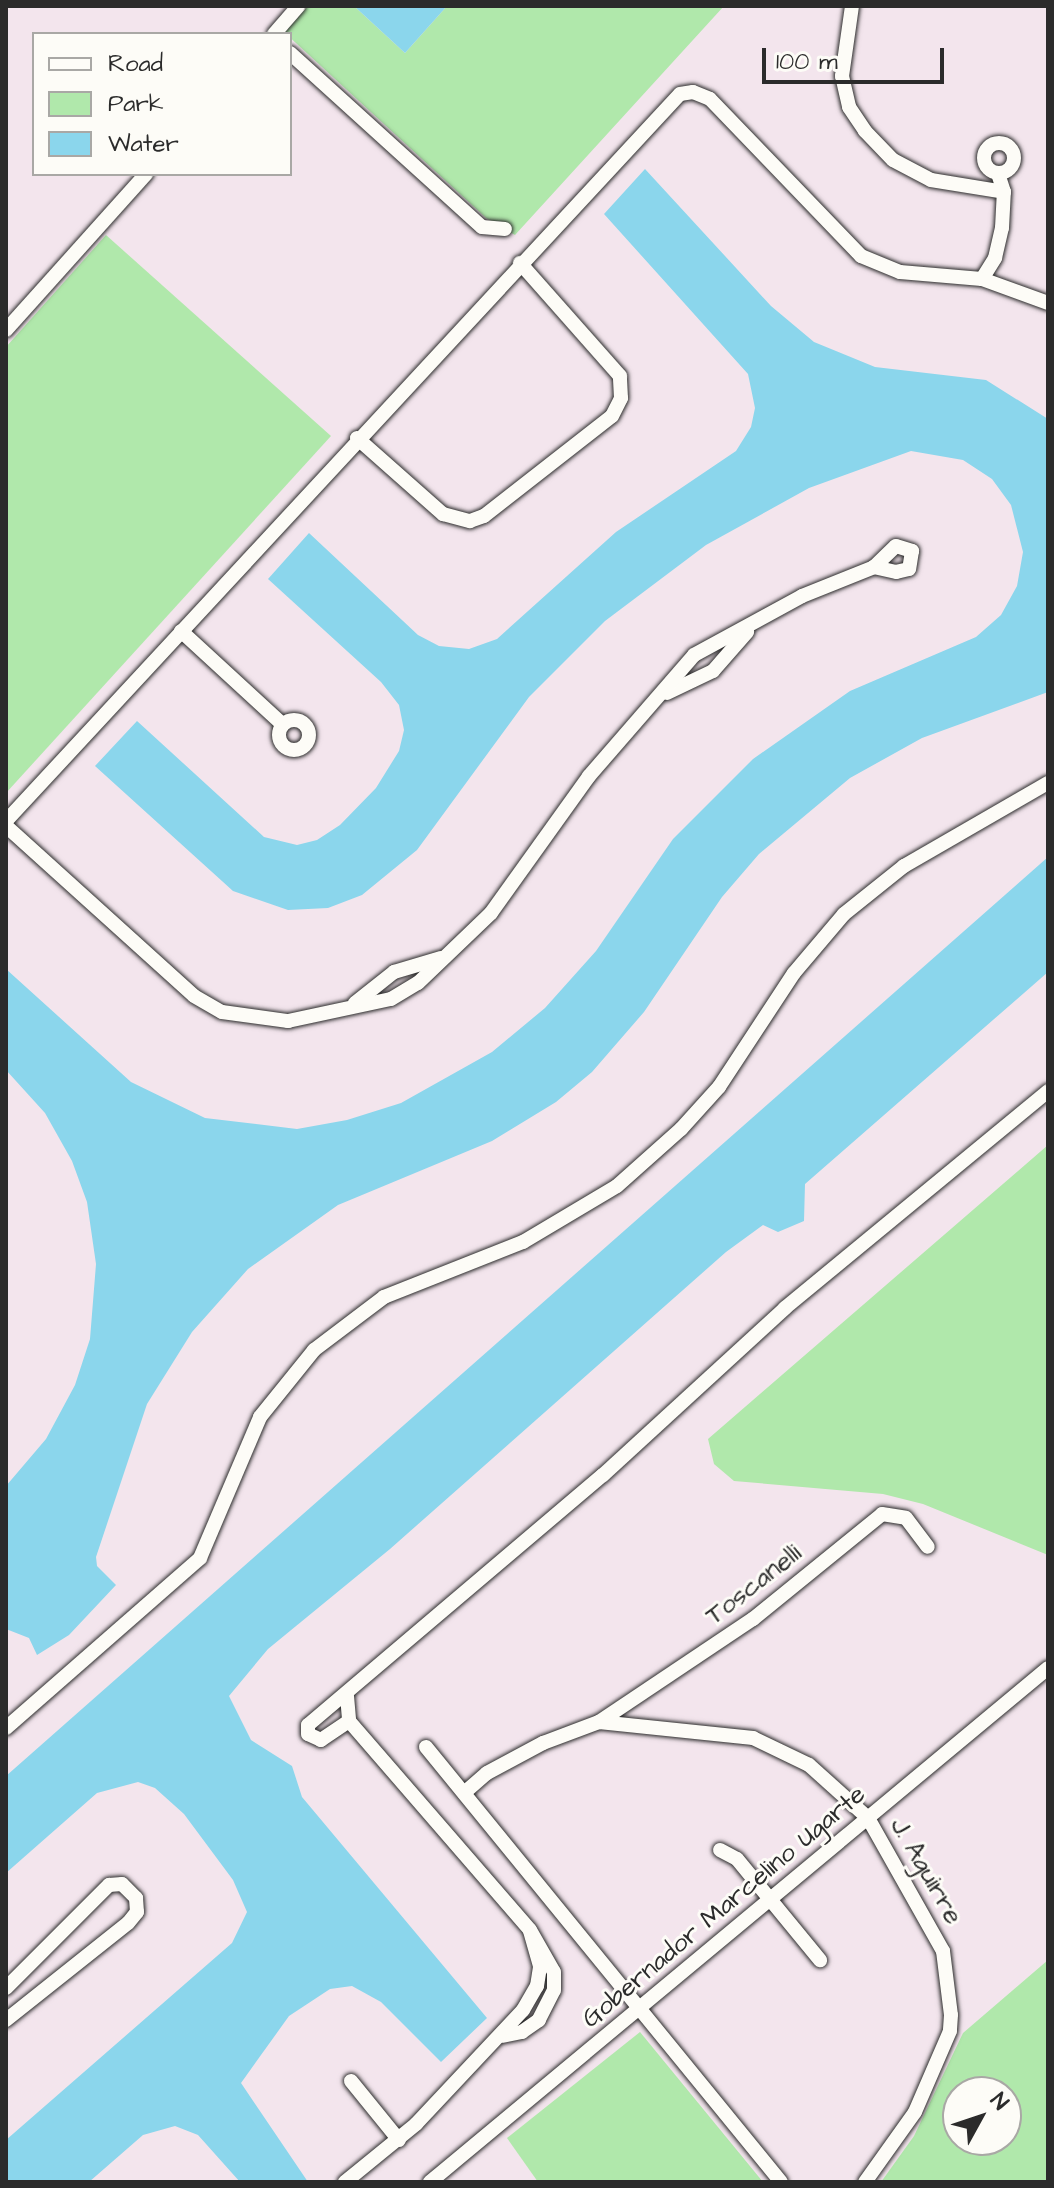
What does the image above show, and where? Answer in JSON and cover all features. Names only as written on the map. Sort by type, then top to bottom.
[{"type":"street","points":[[276,32],[298,6]]},
{"type":"street","points":[[852,6],[842,76],[849,107],[865,131],[893,160],[931,180],[1004,192]]},
{"type":"street","points":[[292,55],[482,227],[505,229]]},
{"type":"street","points":[[874,567],[802,596],[749,628],[694,655],[664,694],[589,776],[491,913],[401,995],[278,1021],[243,1018],[208,1005],[6,824],[357,438],[668,103],[693,92],[726,115],[861,256],[909,274],[982,279],[1048,303]]},
{"type":"street","points":[[982,279],[995,258],[1004,192],[998,173]]},
{"type":"street","points":[[6,330],[144,176]]},
{"type":"street","points":[[357,438],[443,514],[470,521],[484,516],[612,416],[621,398],[620,376],[520,263]]},
{"type":"street","points":[[664,694],[713,671],[749,628]]},
{"type":"street","points":[[181,631],[282,724]]},
{"type":"street","points":[[6,1728],[200,1558],[260,1417],[314,1350],[384,1297],[523,1242],[617,1186],[659,1150],[719,1087],[794,973],[844,914],[904,866],[1048,783]]},
{"type":"street","points":[[355,1003],[394,972],[441,958]]},
{"type":"street","points":[[349,1721],[321,1740],[308,1734],[308,1725],[347,1696],[603,1475],[785,1308],[1048,1091]]},
{"type":"street","name":"Toscanelli","points":[[599,1722],[753,1619],[882,1514],[906,1518],[928,1547]]},
{"type":"street","name":"Gobernador Marcelino Ugarte","points":[[430,2182],[1048,1668]]},
{"type":"street","points":[[345,2182],[399,2140],[502,2036],[522,2032],[539,2020],[554,1990],[554,1972],[530,1930],[349,1721],[347,1696]]},
{"type":"street","name":"J. Aguirre","points":[[464,1793],[487,1773],[543,1743],[599,1722],[762,1742],[809,1765],[868,1818],[943,1951],[951,2015],[950,2031],[915,2112],[865,2182]]},
{"type":"street","points":[[426,1747],[781,2182]]},
{"type":"street","points":[[720,1850],[737,1859],[820,1960]]},
{"type":"street","points":[[6,1988],[109,1885],[122,1884],[136,1898],[137,1912],[128,1923],[6,2020]]},
{"type":"street","points":[[351,2081],[399,2140]]},
{"type":"green space","points":[[308,6],[354,6],[405,53],[447,6],[724,6],[515,235],[486,218],[292,39],[292,32],[284,32]]},
{"type":"green space","points":[[106,235],[331,436],[6,793],[6,347]]},
{"type":"green space","points":[[1048,1145],[1048,1555],[923,1504],[883,1494],[734,1481],[714,1464],[708,1439]]},
{"type":"green space","points":[[1048,1960],[1048,2182],[881,2182],[914,2136],[942,2077],[942,2156],[1022,2156],[1022,2076],[943,2076],[963,2033]]},
{"type":"green space","points":[[640,2032],[763,2182],[538,2182],[507,2138]]},
{"type":"water","points":[[354,6],[447,6],[405,53]]},
{"type":"water","points":[[645,169],[771,306],[814,342],[875,367],[986,380],[1048,419],[1048,692],[922,738],[850,778],[759,854],[722,897],[644,1012],[592,1072],[556,1102],[492,1141],[338,1205],[248,1269],[192,1332],[147,1404],[96,1557],[97,1566],[116,1585],[69,1635],[37,1655],[29,1638],[6,1629],[6,1486],[46,1439],[75,1385],[90,1339],[96,1264],[87,1202],[72,1161],[45,1113],[6,1070],[6,969],[131,1082],[205,1118],[297,1129],[347,1120],[401,1103],[492,1052],[545,1008],[596,951],[673,839],[753,759],[850,691],[976,637],[1001,615],[1017,586],[1023,552],[1011,505],[992,479],[963,460],[911,451],[809,488],[706,545],[605,621],[529,697],[417,850],[362,895],[328,908],[288,910],[233,891],[95,766],[137,721],[264,837],[297,845],[317,840],[340,825],[376,788],[399,751],[404,730],[399,705],[381,682],[268,579],[309,533],[418,635],[439,646],[469,649],[497,639],[616,532],[736,451],[751,427],[755,408],[748,374],[604,214]]},
{"type":"water","points":[[1048,857],[1048,972],[805,1184],[804,1221],[778,1232],[763,1225],[726,1252],[390,1549],[268,1649],[229,1696],[251,1740],[292,1766],[302,1797],[487,2018],[441,2062],[381,2002],[352,1986],[330,1989],[289,2016],[241,2083],[308,2182],[240,2182],[198,2135],[175,2126],[143,2135],[89,2182],[6,2182],[6,2140],[232,1943],[247,1912],[233,1880],[184,1814],[155,1788],[138,1782],[97,1793],[6,1873],[6,1776]]}]
